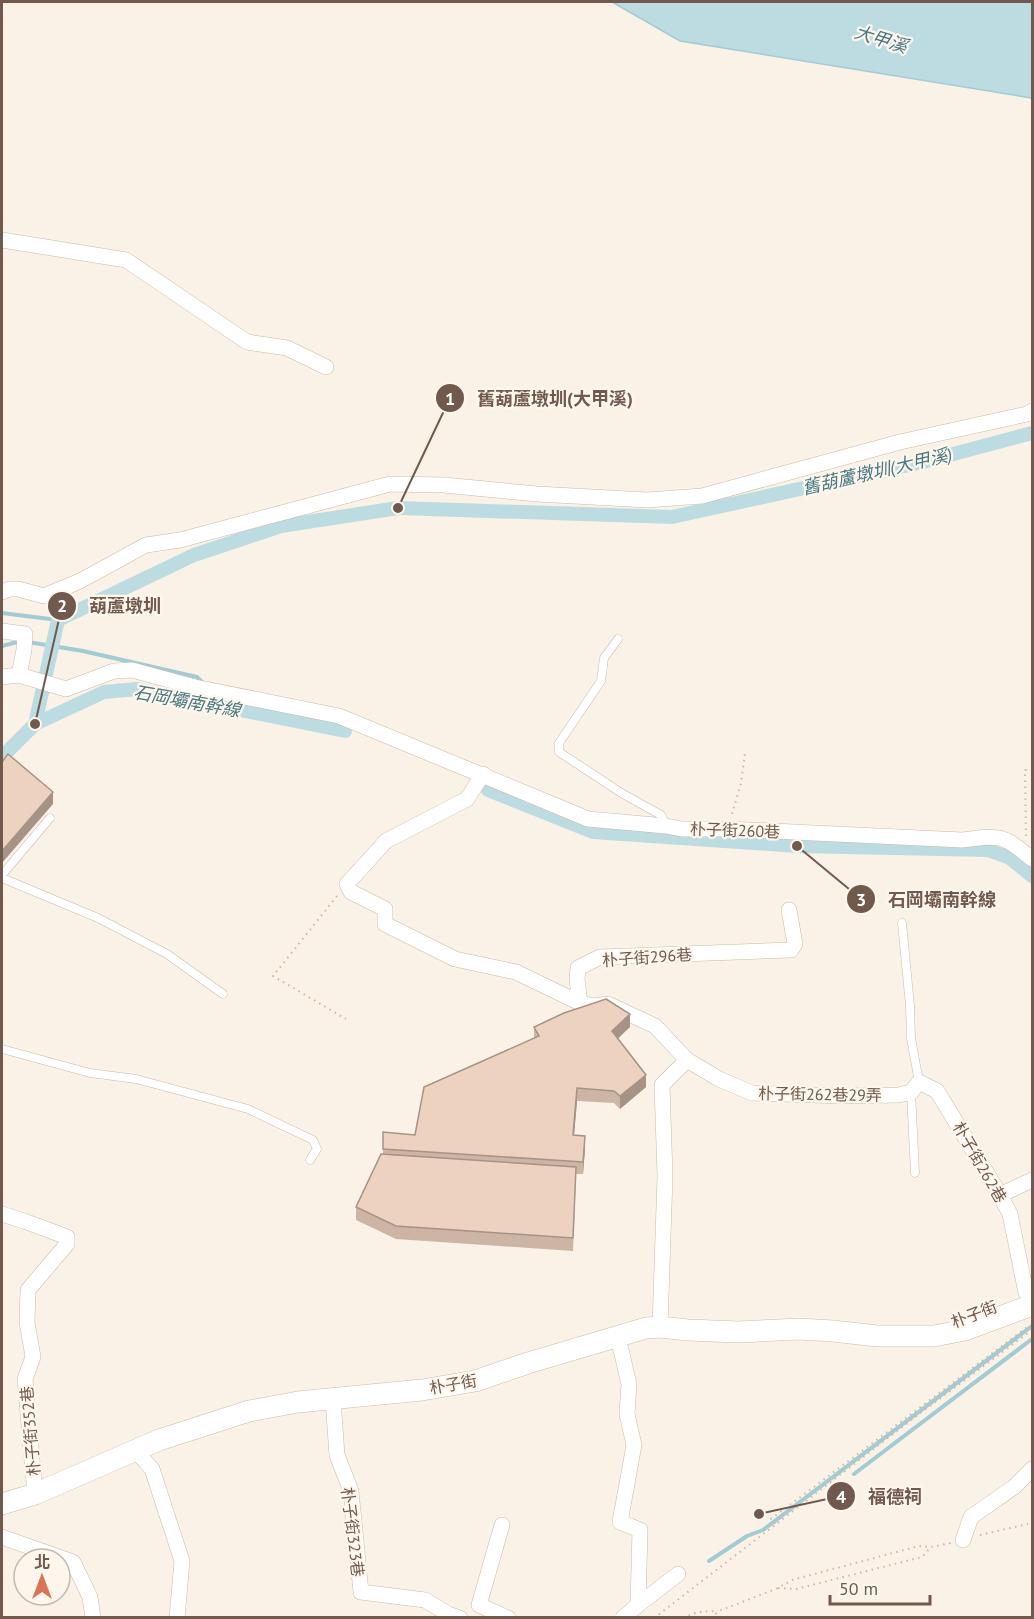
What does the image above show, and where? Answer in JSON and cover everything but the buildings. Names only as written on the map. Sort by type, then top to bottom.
[{"type":"street","points":[[2,240],[126,260],[247,342],[287,348],[326,367]]},
{"type":"street","points":[[2,592],[18,589],[44,596],[80,581],[146,544],[180,540],[390,484],[444,485],[537,494],[647,500],[702,496],[900,442],[1032,411]]},
{"type":"street","points":[[2,631],[25,634],[19,675]]},
{"type":"street","name":"朴子街260巷","points":[[2,677],[19,675],[66,689],[114,671],[132,670],[195,687],[339,716],[588,819],[682,829],[728,829],[962,840],[992,836],[1007,839],[1029,856]]},
{"type":"street","points":[[483,774],[467,799],[386,841],[347,884],[351,892],[385,909],[385,924],[454,959],[516,972],[580,1003],[594,1006],[608,1004],[655,1026],[687,1060],[662,1085],[665,1176],[660,1327]]},
{"type":"street","name":"朴子街296巷","points":[[580,1003],[578,968],[600,957],[791,950],[795,944],[789,910]]},
{"type":"street","name":"朴子街262巷29弄","points":[[687,1060],[719,1079],[752,1093],[899,1095],[915,1087]]},
{"type":"street","name":"朴子街262巷","points":[[915,1087],[937,1091],[1000,1195],[1010,1214],[1030,1297]]},
{"type":"street","points":[[1000,1195],[1032,1180]]},
{"type":"street","name":"朴子街352巷","points":[[2,1214],[67,1237],[67,1244],[28,1290],[27,1322],[33,1357],[25,1379],[35,1494]]},
{"type":"street","name":"朴子街","points":[[2,1504],[35,1494],[159,1440],[249,1411],[298,1402],[333,1400],[475,1381],[646,1328],[738,1332],[799,1329],[877,1336],[914,1336],[1030,1297]]},
{"type":"street","points":[[618,1337],[629,1384],[627,1414],[634,1445],[620,1522],[640,1530],[638,1605]]},
{"type":"street","name":"朴子街323巷","points":[[333,1400],[337,1455],[351,1491],[361,1592],[425,1600],[429,1611],[460,1617]]},
{"type":"street","points":[[135,1450],[152,1469],[182,1561],[177,1617]]},
{"type":"street","points":[[963,1540],[971,1517],[1014,1487],[1032,1469]]},
{"type":"street","points":[[502,1525],[479,1605],[508,1617]]},
{"type":"street","points":[[2,1537],[73,1562],[90,1597],[93,1617]]},
{"type":"street","points":[[623,1617],[678,1574]]},
{"type":"lane","points":[[618,639],[604,658],[601,681],[559,743],[559,752],[623,794],[661,815],[666,826]]},
{"type":"lane","points":[[50,818],[2,877],[108,923],[167,954],[223,994]]},
{"type":"lane","points":[[902,923],[915,1087],[915,1173]]},
{"type":"lane","points":[[2,1049],[90,1073],[136,1079],[248,1109],[313,1140],[317,1149],[310,1160]]},
{"type":"path","points":[[728,829],[741,783],[745,753]]},
{"type":"path","points":[[1029,856],[1025,770],[1032,770]]},
{"type":"path","points":[[346,1019],[273,976],[347,884]]},
{"type":"path","points":[[654,1617],[954,1388],[1032,1323]]},
{"type":"path","points":[[775,1524],[771,1519],[951,1384],[1032,1330]]},
{"type":"path","points":[[951,1384],[954,1388]]},
{"type":"path","points":[[910,1415],[914,1418]]},
{"type":"path","points":[[878,1439],[882,1442]]},
{"type":"path","points":[[846,1463],[851,1467]]},
{"type":"path","points":[[806,1494],[809,1498]]},
{"type":"path","points":[[711,1617],[719,1611],[778,1588],[792,1580],[919,1546],[931,1547],[1032,1523]]},
{"type":"path","points":[[778,1588],[796,1589],[922,1557],[931,1547]]},
{"type":"path","points":[[683,1617],[698,1612],[719,1611]]},
{"type":"water","name":"大甲溪","points":[[612,2],[1032,2],[1032,98],[680,41]]},
{"type":"waterway","name":"舊葫蘆墩圳(大甲溪)","points":[[35,724],[58,620],[194,555],[281,526],[398,508],[672,517],[927,461],[1032,433]]},
{"type":"waterway","points":[[2,613],[58,620]]},
{"type":"waterway","points":[[2,646],[21,641]]},
{"type":"waterway","points":[[28,642],[83,651],[197,677],[203,683]]},
{"type":"waterway","name":"石岡壩南幹線","points":[[2,757],[35,724],[104,692],[137,689],[345,731]]},
{"type":"waterway","name":"石岡壩南幹線","points":[[488,790],[593,832],[797,846],[988,850],[1010,858],[1032,876]]},
{"type":"waterway","points":[[709,1561],[747,1536],[763,1530],[1032,1326]]},
{"type":"waterway","points":[[854,1474],[1032,1339]]},
{"type":"place","name":"舊葫蘆墩圳(大甲溪)","points":[[398,508]]},
{"type":"place","name":"葫蘆墩圳","points":[[35,724]]},
{"type":"place","name":"石岡壩南幹線","points":[[797,846]]},
{"type":"place","name":"福德祠","points":[[759,1514]]}]
